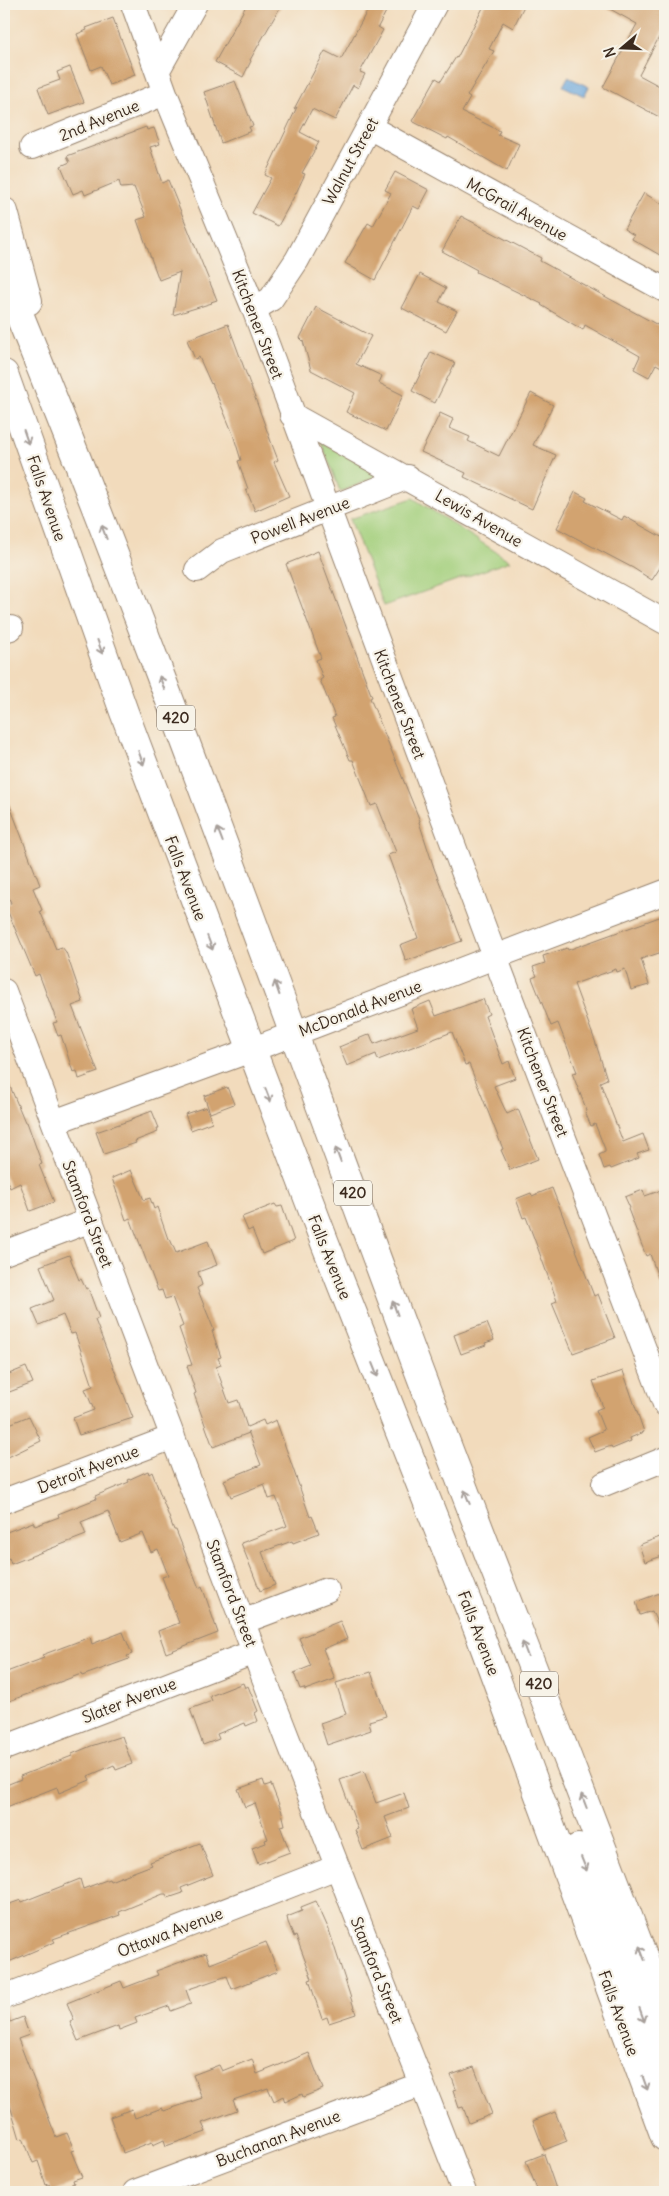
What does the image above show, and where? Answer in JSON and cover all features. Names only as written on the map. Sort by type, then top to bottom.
[{"type":"highway","points":[[4,212],[56,404]]},
{"type":"highway","name":"420","points":[[4,277],[56,404],[250,913],[412,1354],[665,2015]]},
{"type":"highway","name":"Falls Avenue","points":[[4,374],[124,712],[325,1243],[478,1627],[665,2136]]},
{"type":"highway","points":[[427,1498],[501,1652],[612,1933],[665,2077]]},
{"type":"street","name":"Kitchener Street","points":[[133,4],[165,93],[254,309],[495,957],[665,1404]]},
{"type":"street","points":[[158,70],[195,4]]},
{"type":"street","name":"Walnut Street","points":[[254,309],[271,299],[297,260],[436,4]]},
{"type":"street","name":"2nd Avenue","points":[[32,147],[165,93]]},
{"type":"street","name":"McGrail Avenue","points":[[369,127],[665,290]]},
{"type":"street","name":"Lewis Avenue","points":[[292,415],[665,622]]},
{"type":"street","name":"Powell Avenue","points":[[197,570],[222,551],[408,478]]},
{"type":"street","name":"McDonald Avenue","points":[[54,1122],[251,1050],[665,892]]},
{"type":"street","name":"Stamford Street","points":[[5,1000],[54,1122],[242,1622],[464,2192]]},
{"type":"street","points":[[4,1253],[91,1220]]},
{"type":"street","name":"Detroit Avenue","points":[[4,1501],[173,1437]]},
{"type":"street","points":[[604,1484],[665,1459]]},
{"type":"street","points":[[242,1622],[326,1590]]},
{"type":"street","name":"Slater Avenue","points":[[4,1748],[254,1652]]},
{"type":"street","name":"Ottawa Avenue","points":[[4,1997],[337,1867]]},
{"type":"street","name":"Buchanan Avenue","points":[[135,2192],[422,2084]]},
{"type":"green space","points":[[321,442],[378,472],[378,476],[340,491]]},
{"type":"green space","points":[[413,498],[510,561],[384,606],[350,519]]},
{"type":"water","points":[[568,77],[589,87],[584,96],[563,86]]},
{"type":"building","points":[[247,4],[282,4],[250,60],[243,77],[215,62]]},
{"type":"building","points":[[371,4],[390,4],[378,27],[383,30],[360,72],[365,74],[358,88],[353,85],[335,120],[312,109],[300,132],[319,142],[302,173],[305,174],[297,191],[278,226],[252,213],[271,178],[265,175],[297,107],[294,109],[325,51],[341,59]]},
{"type":"building","points":[[485,4],[525,4],[513,28],[503,22],[489,49],[494,51],[467,96],[470,98],[462,112],[500,131],[498,135],[519,144],[507,171],[448,137],[447,139],[412,121],[436,78],[441,81],[457,58]]},
{"type":"building","points":[[601,4],[665,4],[665,26],[639,75],[665,89],[665,120],[603,87],[637,24]]},
{"type":"building","points":[[113,18],[135,75],[109,85],[101,66],[91,70],[77,34],[87,30],[86,28]]},
{"type":"building","points":[[70,67],[84,102],[48,115],[38,88],[60,80],[57,72]]},
{"type":"building","points":[[235,81],[253,126],[249,127],[251,131],[221,143],[204,92]]},
{"type":"building","points":[[146,127],[147,130],[154,128],[160,144],[150,147],[162,183],[168,180],[217,300],[173,315],[180,272],[159,280],[137,220],[146,217],[134,187],[121,188],[119,181],[85,195],[83,190],[73,194],[61,166],[70,162],[67,156]]},
{"type":"building","points":[[395,172],[429,190],[419,209],[413,206],[375,280],[345,263],[368,223],[373,226],[391,193],[385,190]]},
{"type":"building","points":[[644,193],[665,206],[665,258],[632,239],[634,235],[624,229]]},
{"type":"building","points":[[461,216],[541,258],[540,261],[665,329],[665,369],[656,364],[649,377],[634,369],[640,356],[585,325],[583,330],[542,304],[476,272],[477,270],[442,251]]},
{"type":"building","points":[[420,274],[446,288],[439,302],[457,311],[446,331],[402,308]]},
{"type":"building","points":[[316,307],[371,336],[356,364],[382,376],[379,383],[403,395],[386,431],[346,412],[355,393],[311,370],[303,341],[300,338]]},
{"type":"building","points":[[228,324],[278,460],[274,462],[289,496],[255,511],[238,461],[241,460],[233,434],[212,383],[199,357],[195,359],[187,340]]},
{"type":"building","points":[[431,352],[455,363],[435,403],[412,391]]},
{"type":"building","points":[[531,393],[553,405],[533,445],[556,455],[532,509],[464,477],[466,473],[421,452],[440,413],[453,419],[449,428],[470,437],[468,441],[499,456]]},
{"type":"building","points":[[575,492],[587,498],[585,501],[622,520],[624,516],[665,539],[665,560],[652,580],[557,528]]},
{"type":"building","points":[[318,551],[372,697],[370,698],[420,821],[434,868],[462,941],[406,961],[400,945],[418,938],[388,855],[396,852],[377,804],[371,806],[353,760],[350,760],[332,718],[335,717],[320,680],[323,678],[316,660],[321,658],[286,564]]},
{"type":"building","points":[[5,793],[40,885],[33,888],[42,910],[40,911],[56,949],[62,947],[66,952],[83,1002],[72,1006],[98,1072],[79,1079],[77,1071],[73,1072],[61,1035],[58,1036],[53,1023],[57,1022],[39,974],[35,976],[5,905],[11,903],[4,886]]},
{"type":"building","points":[[665,915],[665,951],[641,959],[649,985],[631,990],[625,969],[617,972],[616,969],[574,984],[607,1079],[600,1082],[623,1142],[643,1134],[649,1150],[637,1154],[639,1158],[611,1169],[610,1167],[604,1169],[599,1155],[605,1152],[605,1149],[595,1124],[591,1126],[585,1112],[587,1111],[572,1073],[577,1072],[558,1023],[551,1026],[532,978],[537,976],[533,967],[545,963],[543,956],[567,948],[568,950]]},
{"type":"building","points":[[483,999],[489,1014],[485,1016],[503,1064],[509,1061],[515,1078],[494,1086],[507,1114],[518,1109],[538,1159],[510,1170],[469,1064],[465,1065],[452,1032],[378,1060],[376,1054],[347,1066],[339,1047],[370,1034],[374,1044],[418,1028],[411,1009],[430,1001],[436,1016]]},
{"type":"building","points":[[4,1072],[25,1122],[27,1122],[42,1164],[39,1165],[54,1202],[30,1211],[20,1183],[10,1188],[4,1173]]},
{"type":"building","points":[[227,1087],[234,1104],[210,1113],[204,1096]]},
{"type":"building","points":[[206,1107],[212,1122],[191,1130],[185,1114]]},
{"type":"building","points":[[152,1111],[159,1128],[157,1128],[158,1132],[135,1141],[136,1143],[104,1154],[96,1132]]},
{"type":"building","points":[[131,1170],[144,1200],[150,1198],[154,1209],[157,1207],[168,1239],[170,1239],[176,1253],[208,1241],[217,1265],[198,1272],[202,1285],[197,1288],[214,1330],[212,1331],[221,1357],[218,1358],[221,1365],[216,1367],[229,1403],[238,1400],[247,1427],[263,1420],[265,1425],[276,1420],[310,1517],[312,1516],[319,1533],[262,1552],[275,1585],[260,1591],[241,1543],[287,1526],[276,1497],[269,1499],[264,1484],[231,1497],[224,1480],[261,1465],[249,1433],[213,1447],[194,1394],[196,1393],[187,1366],[192,1365],[179,1328],[183,1326],[172,1297],[165,1299],[162,1290],[158,1291],[130,1218],[126,1220],[112,1178]]},
{"type":"building","points":[[552,1188],[594,1296],[598,1294],[615,1338],[573,1353],[552,1303],[557,1301],[537,1246],[526,1217],[523,1218],[516,1199],[531,1193],[532,1196]]},
{"type":"building","points":[[643,1190],[645,1196],[659,1191],[665,1211],[665,1292],[663,1292],[650,1254],[646,1256],[625,1197]]},
{"type":"building","points":[[275,1204],[277,1207],[282,1206],[294,1241],[262,1254],[252,1229],[248,1231],[242,1217]]},
{"type":"building","points":[[69,1255],[79,1280],[81,1279],[86,1289],[88,1288],[99,1318],[95,1320],[133,1418],[79,1435],[73,1418],[94,1410],[85,1389],[93,1386],[75,1333],[71,1334],[63,1315],[39,1325],[32,1309],[54,1300],[40,1266]]},
{"type":"building","points":[[487,1323],[494,1340],[461,1354],[454,1335]]},
{"type":"building","points":[[26,1367],[33,1383],[4,1394],[4,1376]]},
{"type":"building","points":[[623,1371],[644,1432],[630,1438],[631,1441],[612,1449],[611,1446],[595,1452],[588,1437],[604,1430],[596,1410],[603,1407],[593,1381]]},
{"type":"building","points":[[29,1416],[41,1441],[4,1459],[4,1417],[7,1425]]},
{"type":"building","points":[[148,1471],[149,1474],[152,1472],[199,1588],[202,1586],[218,1633],[166,1653],[158,1631],[179,1623],[162,1577],[168,1575],[158,1549],[151,1552],[143,1533],[120,1542],[108,1511],[81,1522],[86,1535],[11,1564],[9,1558],[4,1560],[4,1533],[33,1522],[35,1526],[59,1517],[58,1514],[96,1499],[95,1496],[129,1482],[128,1480]]},
{"type":"building","points":[[665,1535],[665,1555],[645,1562],[639,1545]]},
{"type":"building","points":[[665,1591],[665,1643],[652,1611],[640,1615],[636,1602]]},
{"type":"building","points":[[340,1621],[347,1639],[323,1649],[335,1679],[305,1690],[304,1688],[300,1689],[294,1673],[311,1666],[299,1638]]},
{"type":"building","points":[[123,1632],[132,1654],[127,1656],[129,1659],[82,1676],[81,1674],[4,1703],[4,1673],[44,1658],[42,1655],[90,1637],[92,1644]]},
{"type":"building","points":[[371,1672],[386,1716],[369,1721],[371,1730],[327,1745],[320,1723],[346,1714],[336,1683]]},
{"type":"building","points":[[243,1683],[245,1688],[248,1686],[258,1711],[255,1713],[258,1721],[246,1726],[245,1723],[217,1734],[219,1739],[203,1745],[190,1709],[212,1701],[210,1696]]},
{"type":"building","points":[[122,1736],[132,1764],[116,1770],[114,1765],[88,1776],[90,1780],[59,1793],[57,1787],[4,1808],[4,1786],[21,1779],[20,1776],[72,1756],[72,1754],[91,1746]]},
{"type":"building","points":[[364,1771],[376,1803],[404,1793],[409,1808],[385,1817],[393,1838],[363,1850],[355,1830],[358,1829],[340,1780]]},
{"type":"building","points":[[263,1780],[265,1786],[271,1784],[282,1812],[285,1825],[280,1826],[290,1852],[258,1864],[252,1848],[266,1843],[265,1840],[268,1839],[255,1803],[245,1807],[238,1789]]},
{"type":"building","points":[[200,1843],[213,1875],[181,1888],[183,1893],[168,1898],[166,1894],[163,1894],[119,1912],[120,1915],[53,1939],[55,1942],[4,1964],[4,1906],[21,1900],[22,1902],[80,1879],[83,1889],[109,1879],[110,1881],[152,1865],[150,1862]]},
{"type":"building","points":[[316,1901],[329,1930],[356,2014],[329,2023],[327,2017],[322,2019],[309,1980],[312,1979],[287,1917],[302,1911],[301,1907]]},
{"type":"building","points":[[266,1942],[278,1971],[232,1989],[227,1976],[186,1990],[191,2004],[171,2011],[169,2006],[135,2018],[137,2023],[119,2030],[118,2026],[78,2041],[70,2022],[74,2020],[67,2003],[121,1981],[124,1988],[158,1975],[156,1971],[206,1953],[210,1964]]},
{"type":"building","points":[[4,2010],[6,2010],[10,2022],[23,2017],[29,2035],[18,2039],[56,2137],[67,2133],[74,2150],[71,2151],[82,2177],[73,2180],[74,2183],[52,2192],[49,2184],[46,2185],[38,2161],[33,2163],[23,2138],[20,2139],[4,2085]]},
{"type":"building","points":[[309,2053],[323,2089],[303,2097],[302,2094],[285,2102],[283,2096],[274,2101],[268,2088],[233,2100],[237,2110],[202,2123],[206,2132],[166,2146],[164,2140],[153,2145],[152,2142],[123,2153],[110,2117],[132,2109],[135,2118],[162,2108],[164,2111],[202,2098],[193,2075],[219,2065],[222,2071],[252,2059],[257,2074]]},
{"type":"building","points":[[474,2067],[492,2114],[469,2123],[463,2107],[459,2108],[453,2090],[456,2089],[451,2075]]},
{"type":"building","points":[[555,2112],[567,2141],[544,2150],[533,2121]]},
{"type":"building","points":[[544,2154],[556,2189],[538,2192],[526,2161]]}]
